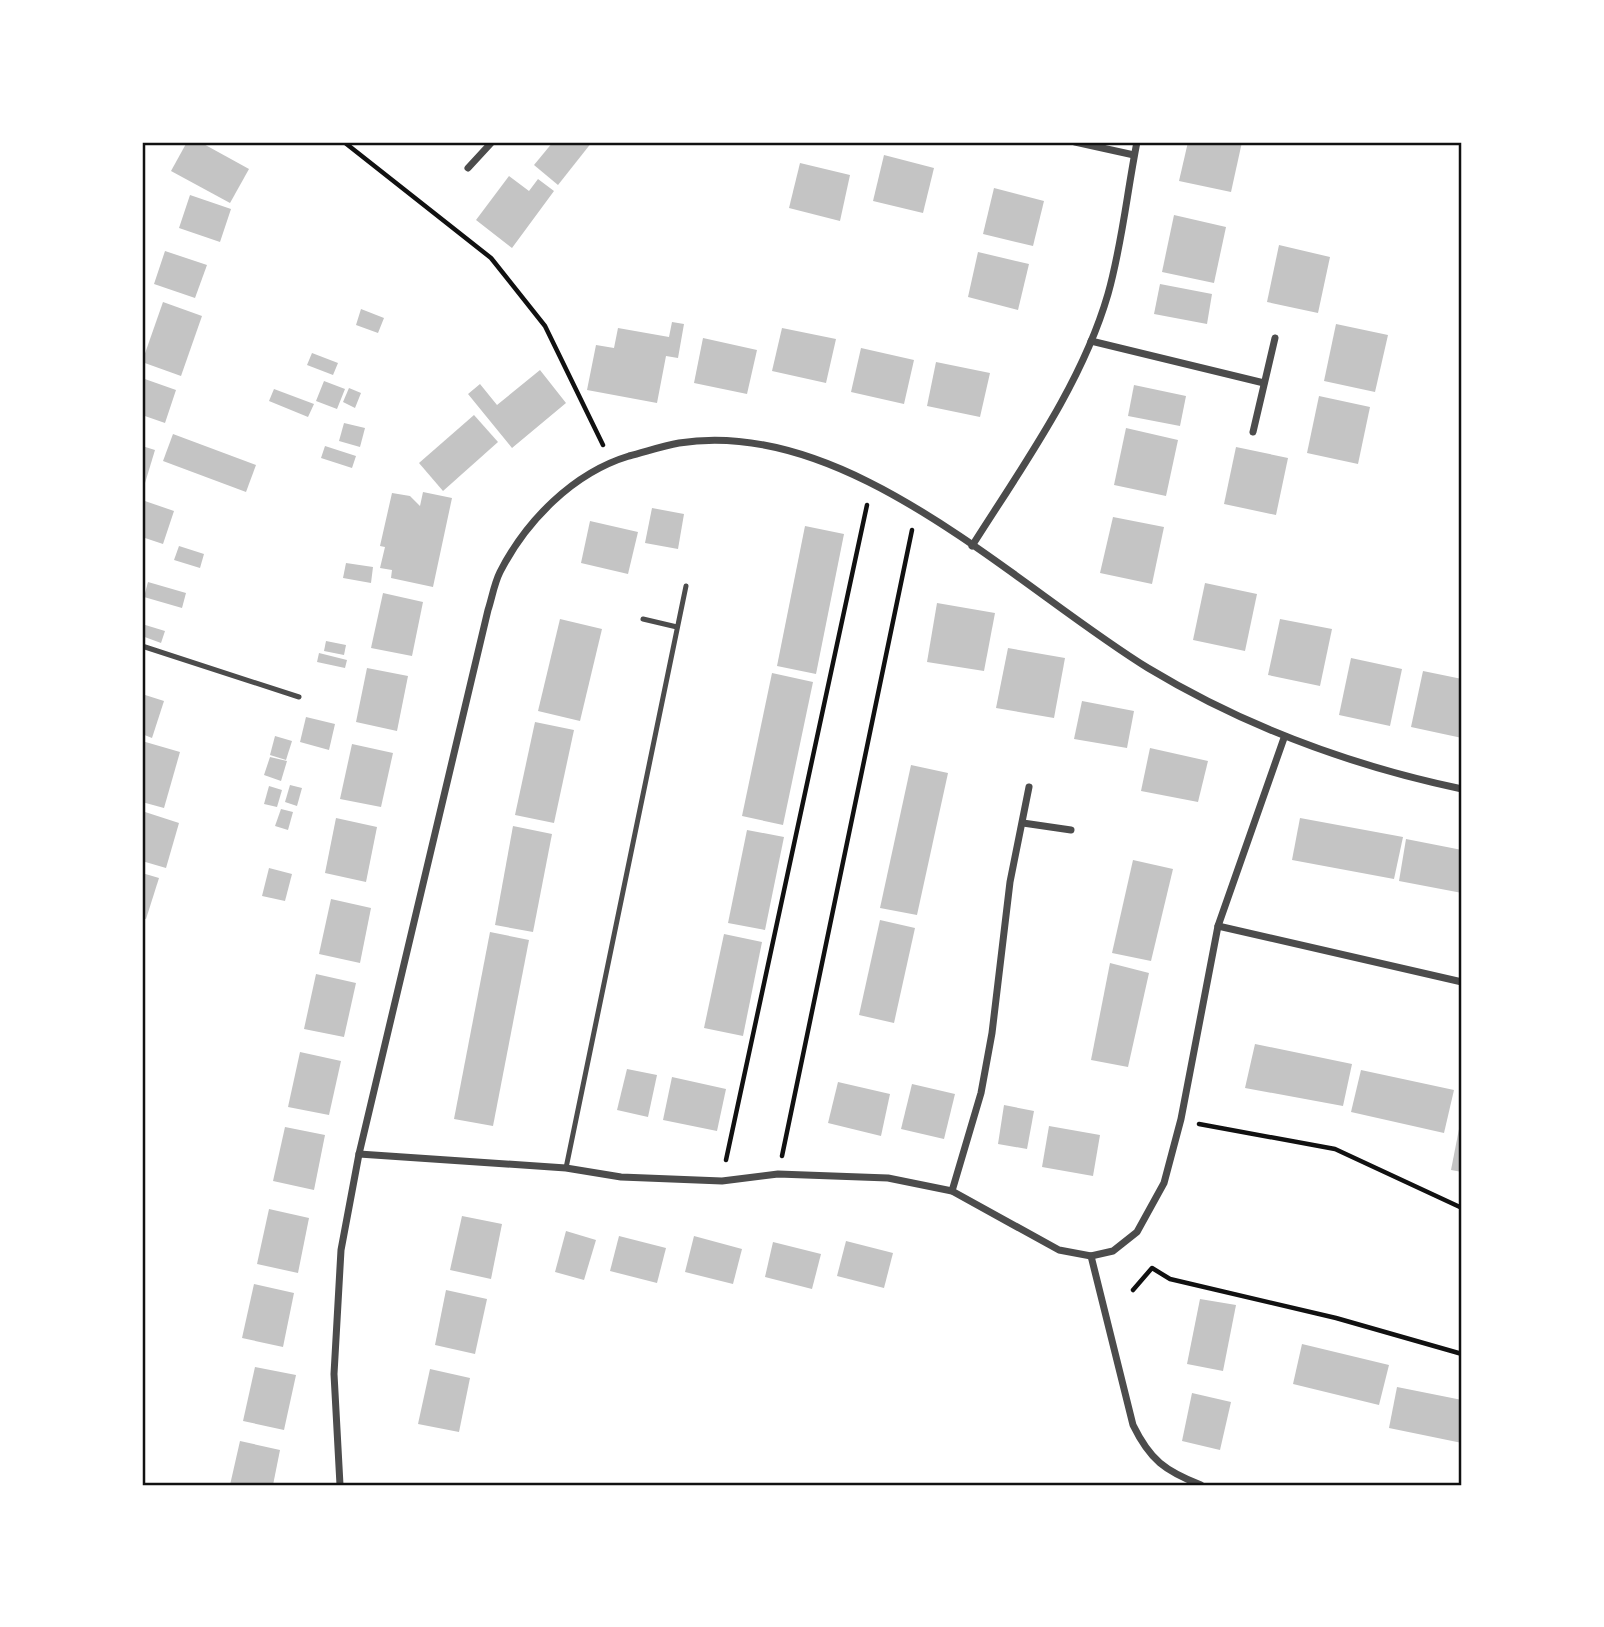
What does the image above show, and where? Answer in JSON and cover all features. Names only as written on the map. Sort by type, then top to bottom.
[{"type":"street","points":[[468,168],[492,142]]},
{"type":"street","points":[[1075,142],[1134,155]]},
{"type":"street","points":[[972,546],[1027,460],[1091,341],[1109,293],[1137,142]]},
{"type":"street","points":[[1253,432],[1275,338]]},
{"type":"street","points":[[1091,341],[1264,383]]},
{"type":"street","points":[[341,1485],[334,1374],[341,1250],[359,1154],[499,573],[523,537],[575,482],[611,462],[679,443],[716,441],[790,451],[833,465],[872,483],[972,546],[1149,668],[1284,738],[1462,789]]},
{"type":"street","points":[[359,1154],[566,1168],[621,1177],[722,1181],[778,1174],[888,1178],[952,1191],[1059,1250],[1091,1256],[1113,1251],[1126,1243],[1147,1217],[1164,1183],[1181,1119],[1218,926],[1284,738]]},
{"type":"street","points":[[952,1191],[981,1093],[992,1033],[1010,882],[1029,787]]},
{"type":"street","points":[[1023,822],[1071,830]]},
{"type":"street","points":[[1218,926],[1462,982]]},
{"type":"street","points":[[1091,1256],[1133,1425],[1141,1442],[1148,1454],[1170,1472],[1201,1485]]},
{"type":"lane","points":[[566,1168],[686,586]]},
{"type":"lane","points":[[643,619],[677,627]]},
{"type":"lane","points":[[142,646],[299,697]]},
{"type":"path","points":[[344,142],[367,157],[491,258],[545,326],[611,462]]},
{"type":"path","points":[[722,1181],[872,483]]},
{"type":"path","points":[[778,1174],[916,511]]},
{"type":"path","points":[[1181,1119],[1335,1149],[1462,1208]]},
{"type":"path","points":[[1133,1290],[1152,1268],[1170,1279],[1390,1332],[1462,1354]]},
{"type":"building","points":[[187,142],[200,142],[249,169],[230,203],[171,171]]},
{"type":"building","points":[[553,142],[592,142],[558,185],[534,165]]},
{"type":"building","points":[[1188,142],[1242,142],[1231,192],[1179,181]]},
{"type":"building","points":[[884,155],[934,168],[923,213],[873,201]]},
{"type":"building","points":[[800,163],[850,175],[840,221],[789,208]]},
{"type":"building","points":[[509,176],[529,191],[538,179],[554,191],[512,248],[476,220]]},
{"type":"building","points":[[994,188],[1044,201],[1033,246],[983,234]]},
{"type":"building","points":[[190,195],[231,209],[220,242],[179,228]]},
{"type":"building","points":[[1174,215],[1226,227],[1214,283],[1162,272]]},
{"type":"building","points":[[1279,245],[1330,257],[1318,313],[1267,302]]},
{"type":"building","points":[[165,251],[207,265],[195,298],[154,284]]},
{"type":"building","points":[[978,252],[1029,264],[1018,310],[968,297]]},
{"type":"building","points":[[1160,284],[1212,294],[1207,324],[1154,314]]},
{"type":"building","points":[[163,302],[202,316],[181,376],[142,362]]},
{"type":"building","points":[[361,309],[384,318],[378,333],[356,325]]},
{"type":"building","points":[[672,322],[684,324],[678,358],[666,356],[657,403],[587,390],[596,345],[614,348],[618,328],[669,337]]},
{"type":"building","points":[[1336,324],[1388,335],[1375,392],[1324,381]]},
{"type":"building","points":[[782,328],[836,339],[826,383],[772,371]]},
{"type":"building","points":[[703,338],[757,350],[747,394],[694,383]]},
{"type":"building","points":[[861,348],[914,360],[904,404],[851,392]]},
{"type":"building","points":[[312,353],[338,363],[333,375],[307,365]]},
{"type":"building","points":[[936,362],[990,373],[980,417],[927,406]]},
{"type":"building","points":[[540,370],[566,403],[512,448],[468,394],[480,384],[497,405]]},
{"type":"building","points":[[142,378],[176,390],[165,423],[142,415]]},
{"type":"building","points":[[324,381],[345,389],[337,409],[316,401]]},
{"type":"building","points":[[1134,385],[1186,396],[1180,426],[1128,416]]},
{"type":"building","points":[[349,388],[361,393],[355,408],[343,402]]},
{"type":"building","points":[[274,389],[314,404],[308,417],[269,401]]},
{"type":"building","points":[[1319,396],[1370,407],[1358,464],[1307,453]]},
{"type":"building","points":[[474,415],[498,442],[443,491],[419,463]]},
{"type":"building","points":[[344,423],[365,428],[360,447],[339,441]]},
{"type":"building","points":[[1126,428],[1178,440],[1166,496],[1114,485]]},
{"type":"building","points":[[173,434],[256,465],[246,492],[163,461]]},
{"type":"building","points":[[142,446],[155,450],[142,493]]},
{"type":"building","points":[[325,446],[356,456],[352,468],[321,458]]},
{"type":"building","points":[[1236,447],[1288,458],[1276,515],[1224,504]]},
{"type":"building","points":[[423,492],[452,498],[433,587],[391,578],[392,570],[380,568],[385,547],[380,546],[392,493],[410,496],[420,506]]},
{"type":"building","points":[[142,500],[174,511],[163,544],[142,537]]},
{"type":"building","points":[[652,508],[684,514],[678,549],[645,543]]},
{"type":"building","points":[[1113,517],[1164,527],[1152,584],[1100,573]]},
{"type":"building","points":[[590,521],[638,532],[628,574],[581,563]]},
{"type":"building","points":[[805,526],[844,534],[816,674],[777,666]]},
{"type":"building","points":[[179,546],[204,554],[200,568],[174,560]]},
{"type":"building","points":[[346,563],[373,567],[371,583],[343,578]]},
{"type":"building","points":[[148,582],[186,593],[182,608],[144,597]]},
{"type":"building","points":[[1205,583],[1257,594],[1245,651],[1193,640]]},
{"type":"building","points":[[383,593],[423,602],[412,656],[371,648]]},
{"type":"building","points":[[937,603],[995,613],[984,671],[927,662]]},
{"type":"building","points":[[560,619],[602,629],[580,721],[538,711]]},
{"type":"building","points":[[1280,619],[1332,629],[1320,686],[1268,675]]},
{"type":"building","points":[[142,624],[165,631],[161,643],[142,636]]},
{"type":"building","points":[[326,641],[346,645],[344,655],[324,651]]},
{"type":"building","points":[[1008,648],[1065,658],[1054,718],[996,708]]},
{"type":"building","points":[[319,653],[347,660],[345,668],[317,662]]},
{"type":"building","points":[[1351,658],[1402,669],[1390,726],[1339,715]]},
{"type":"building","points":[[367,668],[408,676],[397,731],[356,722]]},
{"type":"building","points":[[1423,671],[1462,679],[1462,738],[1411,727]]},
{"type":"building","points":[[772,673],[813,682],[783,825],[742,816]]},
{"type":"building","points":[[142,694],[164,701],[152,738],[142,734]]},
{"type":"building","points":[[1082,701],[1134,711],[1127,748],[1074,739]]},
{"type":"building","points":[[306,717],[335,724],[329,750],[300,742]]},
{"type":"building","points":[[535,722],[574,730],[554,823],[515,815]]},
{"type":"building","points":[[275,736],[292,741],[286,760],[270,755]]},
{"type":"building","points":[[142,741],[180,752],[164,808],[142,802]]},
{"type":"building","points":[[352,744],[393,753],[381,807],[340,799]]},
{"type":"building","points":[[1150,748],[1208,761],[1198,802],[1141,791]]},
{"type":"building","points":[[270,757],[287,761],[281,781],[264,775]]},
{"type":"building","points":[[911,765],[948,773],[917,915],[880,908]]},
{"type":"building","points":[[290,785],[302,788],[297,806],[285,802]]},
{"type":"building","points":[[269,786],[282,790],[277,807],[264,804]]},
{"type":"building","points":[[281,809],[293,812],[288,830],[275,826]]},
{"type":"building","points":[[142,811],[179,823],[166,868],[142,861]]},
{"type":"building","points":[[336,818],[377,827],[366,882],[325,873]]},
{"type":"building","points":[[1300,818],[1403,837],[1394,879],[1292,860]]},
{"type":"building","points":[[513,826],[552,834],[533,932],[495,925]]},
{"type":"building","points":[[747,830],[784,837],[765,930],[728,923]]},
{"type":"building","points":[[1406,839],[1462,850],[1462,893],[1399,881]]},
{"type":"building","points":[[1133,860],[1173,869],[1151,961],[1112,953]]},
{"type":"building","points":[[269,868],[292,874],[285,901],[262,896]]},
{"type":"building","points":[[142,873],[159,878],[146,919],[142,918]]},
{"type":"building","points":[[331,899],[371,908],[360,963],[319,954]]},
{"type":"building","points":[[880,920],[915,928],[894,1023],[859,1015]]},
{"type":"building","points":[[490,932],[529,940],[493,1126],[454,1119]]},
{"type":"building","points":[[724,934],[762,942],[743,1036],[704,1028]]},
{"type":"building","points":[[1110,963],[1149,973],[1128,1067],[1091,1060]]},
{"type":"building","points":[[316,974],[356,983],[344,1037],[304,1029]]},
{"type":"building","points":[[1255,1044],[1352,1064],[1343,1106],[1245,1088]]},
{"type":"building","points":[[300,1052],[341,1061],[329,1115],[288,1107]]},
{"type":"building","points":[[627,1069],[657,1075],[648,1117],[617,1110]]},
{"type":"building","points":[[1361,1070],[1454,1090],[1444,1133],[1351,1112]]},
{"type":"building","points":[[672,1077],[726,1089],[717,1131],[663,1120]]},
{"type":"building","points":[[838,1082],[890,1094],[881,1136],[828,1123]]},
{"type":"building","points":[[912,1084],[955,1094],[944,1139],[901,1129]]},
{"type":"building","points":[[1004,1105],[1034,1111],[1027,1149],[998,1144]]},
{"type":"building","points":[[1049,1126],[1100,1135],[1093,1176],[1042,1167]]},
{"type":"building","points":[[285,1127],[325,1135],[314,1190],[273,1181]]},
{"type":"building","points":[[1459,1129],[1462,1130],[1462,1172],[1451,1170]]},
{"type":"building","points":[[269,1209],[309,1218],[298,1273],[257,1264]]},
{"type":"building","points":[[462,1216],[502,1224],[491,1279],[450,1270]]},
{"type":"building","points":[[566,1231],[596,1240],[584,1280],[555,1272]]},
{"type":"building","points":[[619,1236],[666,1248],[657,1283],[610,1271]]},
{"type":"building","points":[[694,1236],[742,1249],[733,1284],[685,1272]]},
{"type":"building","points":[[846,1241],[893,1253],[884,1288],[837,1276]]},
{"type":"building","points":[[773,1242],[821,1254],[812,1289],[765,1277]]},
{"type":"building","points":[[254,1284],[294,1293],[283,1347],[242,1338]]},
{"type":"building","points":[[446,1290],[487,1299],[475,1354],[435,1345]]},
{"type":"building","points":[[1200,1299],[1236,1305],[1223,1371],[1187,1364]]},
{"type":"building","points":[[1302,1344],[1389,1365],[1379,1405],[1293,1384]]},
{"type":"building","points":[[255,1367],[296,1375],[284,1430],[243,1421]]},
{"type":"building","points":[[430,1369],[470,1378],[459,1432],[418,1424]]},
{"type":"building","points":[[1397,1387],[1462,1400],[1462,1443],[1389,1428]]},
{"type":"building","points":[[1192,1393],[1231,1402],[1220,1450],[1182,1441]]},
{"type":"building","points":[[240,1441],[280,1450],[273,1485],[230,1485]]}]
